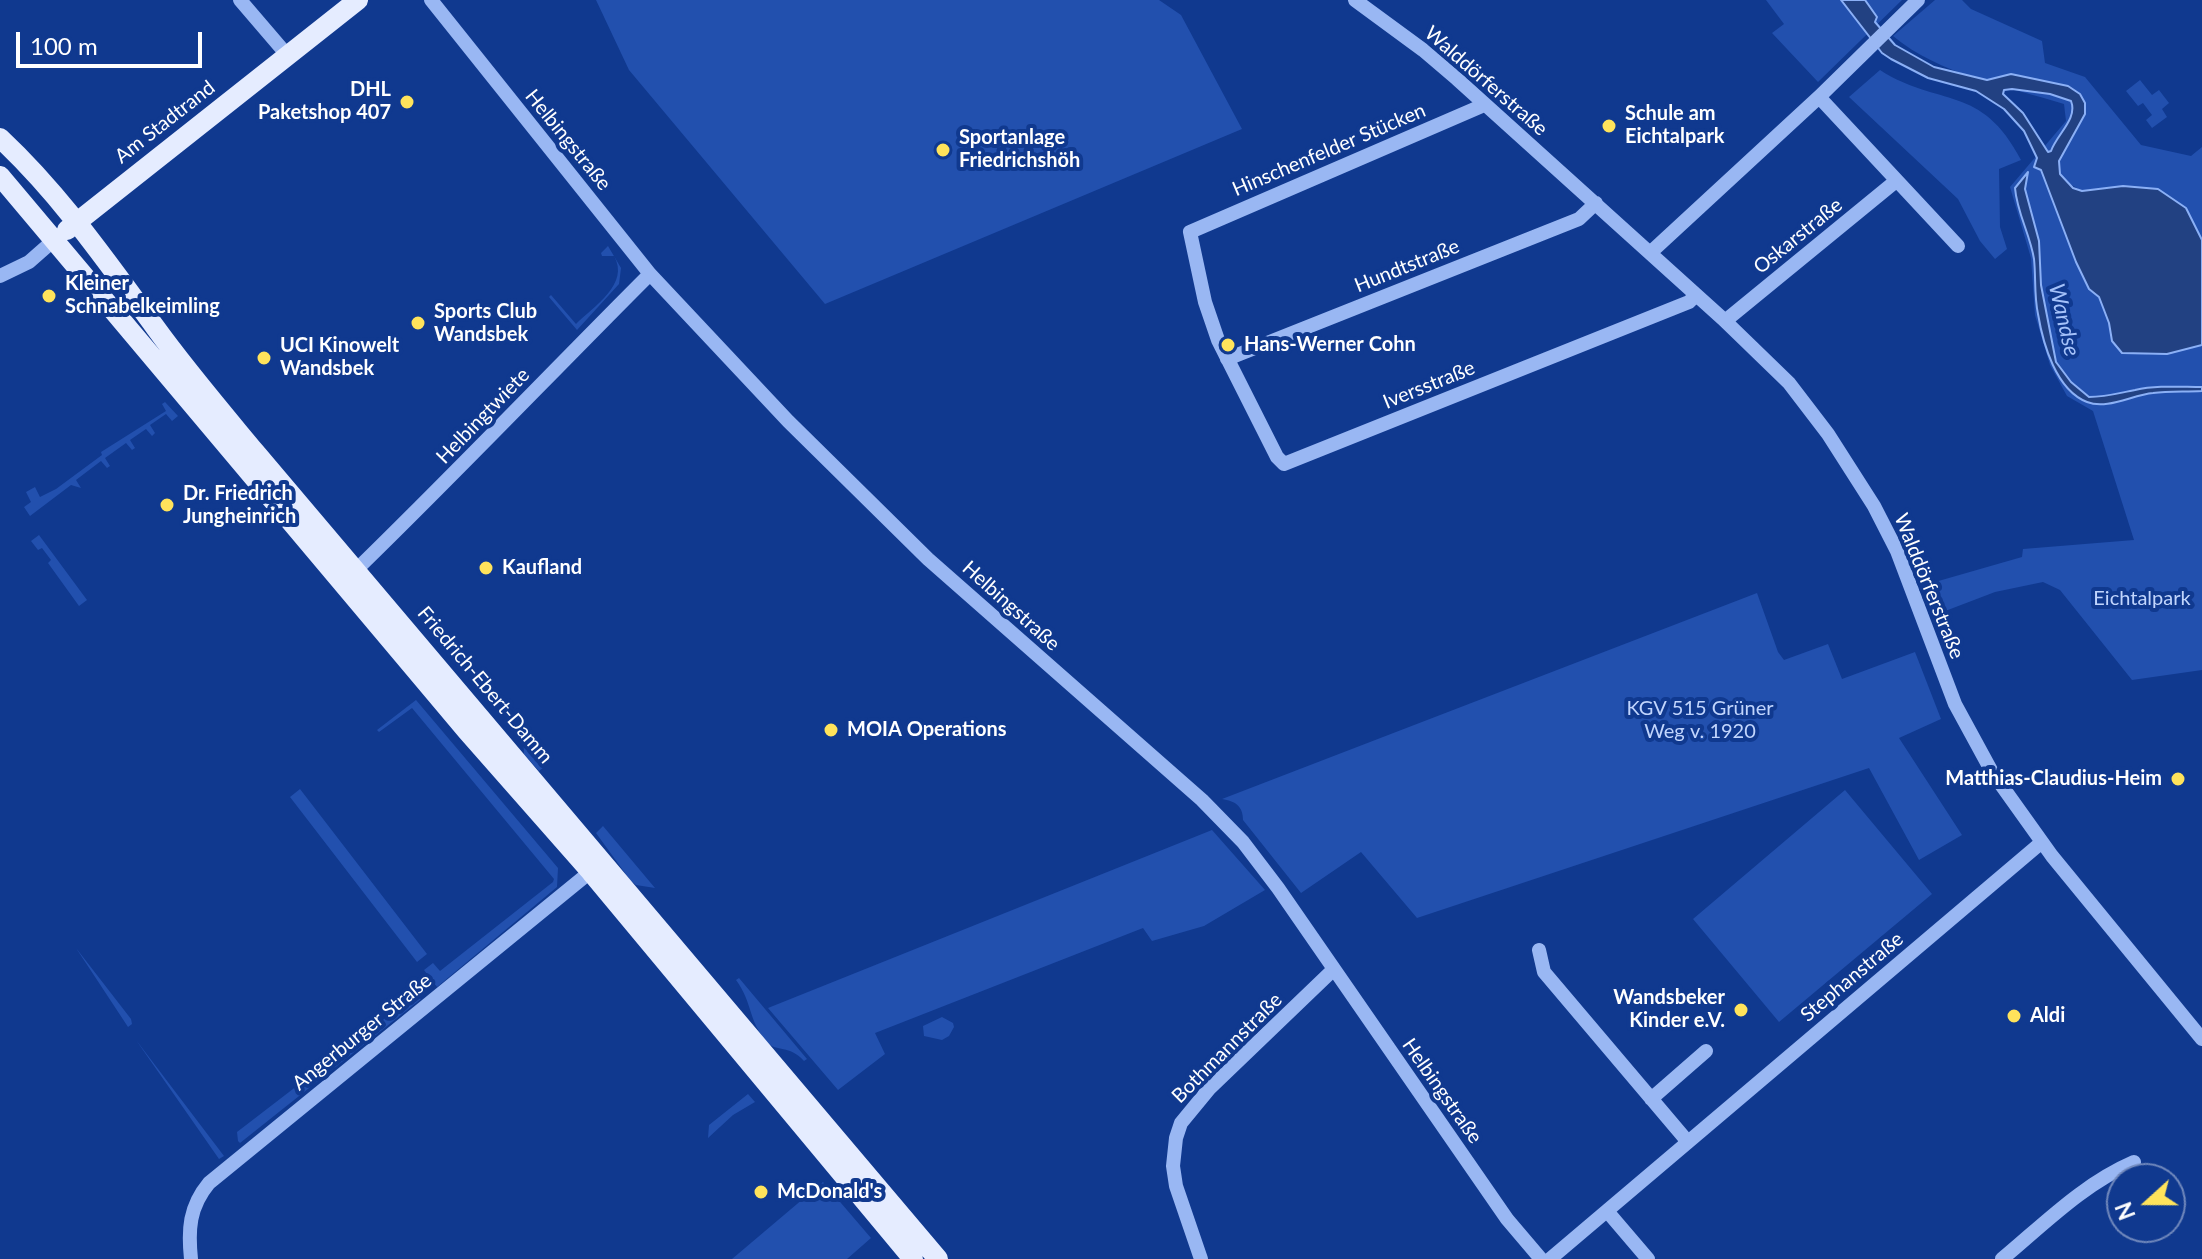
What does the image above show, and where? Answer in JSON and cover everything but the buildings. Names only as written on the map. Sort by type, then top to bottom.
[{"type":"main road","name":"Am Stadtrand","points":[[54,240],[358,0]]},
{"type":"main road","name":"Friedrich-Ebert-Damm","points":[[0,138],[76,223],[467,731],[597,867],[938,1259]]},
{"type":"main road","name":"Friedrich-Ebert-Damm","points":[[0,176],[349,577]]},
{"type":"main road","name":"Friedrich-Ebert-Damm","points":[[597,867],[913,1259]]},
{"type":"street","points":[[240,0],[288,56]]},
{"type":"street","name":"Helbingstraße","points":[[431,0],[650,274],[788,421],[928,559],[1221,817],[1270,877],[1507,1219],[1541,1259]]},
{"type":"street","name":"Walddörferstraße","points":[[1355,0],[1423,50],[1596,203],[1789,383],[1828,434],[1874,506],[1897,551],[1965,727],[1992,772],[2042,842],[2202,1039]]},
{"type":"street","points":[[1650,253],[1819,97],[1918,0]]},
{"type":"street","points":[[1819,97],[1958,246]]},
{"type":"street","name":"Hinschenfelder Stücken","points":[[1227,359],[1205,302],[1190,232],[1484,105]]},
{"type":"street","name":"Oskarstraße","points":[[1725,321],[1896,181]]},
{"type":"street","name":"Hundtstraße","points":[[1227,359],[1579,219],[1596,203]]},
{"type":"street","name":"Am Stadtrand","points":[[0,276],[29,262],[54,240]]},
{"type":"street","name":"Helbingtwiete","points":[[349,577],[453,476],[511,413],[650,274]]},
{"type":"street","name":"Iversstraße","points":[[1227,359],[1277,457],[1284,464],[1689,302],[1696,295]]},
{"type":"street","name":"Stephanstraße","points":[[1550,1259],[2042,842]]},
{"type":"street","name":"Angerburger Straße","points":[[191,1259],[189,1223],[197,1201],[209,1183],[597,867]]},
{"type":"street","points":[[1539,950],[1544,972],[1688,1142]]},
{"type":"street","name":"Bothmannstraße","points":[[1201,1259],[1176,1186],[1173,1166],[1181,1123],[1209,1089],[1334,969]]},
{"type":"street","points":[[1651,1099],[1706,1051]]},
{"type":"street","points":[[2012,1256],[2087,1187],[2134,1162]]},
{"type":"street","points":[[1607,1211],[1648,1259]]},
{"type":"green space","name":"Sportanlage Friedrichshöh","points":[[596,0],[1159,0],[1181,15],[1242,129],[825,304],[629,70]]},
{"type":"green space","points":[[1766,0],[1902,0],[1818,82],[1772,33],[1784,24]]},
{"type":"green space","name":"Eichtalpark","points":[[1935,0],[1962,0],[1971,9],[2042,41],[2045,63],[2085,77],[2141,145],[2191,156],[2202,147],[2202,240],[2192,220],[2123,186],[2082,191],[2065,181],[2046,182],[2088,288],[2099,297],[2112,341],[2145,354],[2202,345],[2202,670],[2132,680],[2060,590],[2043,582],[1995,592],[1940,613],[1928,584],[2022,557],[2023,549],[2134,540],[2093,411],[2067,396],[2050,365],[2035,315],[2031,258],[2010,187],[2066,121],[2064,104],[1953,70],[1932,61],[1893,36]]},
{"type":"green space","points":[[1880,70],[1901,82],[1974,108],[2006,136],[2021,160],[1999,169],[2000,227],[2007,249],[1995,259],[1980,241],[1958,199],[1849,97]]},
{"type":"green space","points":[[2140,80],[2152,95],[2159,90],[2169,103],[2162,109],[2167,117],[2152,128],[2146,120],[2152,115],[2143,103],[2138,106],[2126,91]]},
{"type":"green space","points":[[608,246],[614,256],[602,256],[601,253]]},
{"type":"green space","points":[[614,256],[621,268],[619,284],[577,330],[549,297],[551,295],[576,324],[614,285],[618,266]]},
{"type":"green space","points":[[165,402],[178,416],[172,421],[166,414],[150,425],[155,433],[152,436],[146,429],[130,440],[135,448],[132,450],[126,443],[105,458],[110,466],[107,468],[101,461],[76,480],[81,488],[71,485],[30,516],[24,507],[31,502],[26,492],[35,487],[40,497],[56,489],[102,455],[101,452],[166,411],[162,404]]},
{"type":"green space","points":[[498,404],[501,408],[451,459],[445,451]]},
{"type":"green space","points":[[39,535],[87,600],[79,606],[48,563],[51,560],[42,548],[38,550],[31,541]]},
{"type":"green space","name":"KGV 515 Grüner Weg v. 1920","points":[[1757,593],[1778,652],[1784,660],[1828,644],[1842,679],[1915,652],[1941,719],[1899,738],[1962,835],[1919,860],[1869,768],[1417,918],[1361,852],[1301,893],[1243,820],[1240,808],[1222,799]]},
{"type":"green space","points":[[416,700],[558,868],[557,887],[437,987],[424,970],[433,963],[440,971],[554,879],[412,708],[379,732],[377,730]]},
{"type":"green space","points":[[523,733],[549,763],[539,771],[524,754]]},
{"type":"green space","points":[[300,789],[427,954],[417,962],[290,797]]},
{"type":"green space","points":[[1845,790],[1932,894],[1779,1022],[1693,919]]},
{"type":"green space","points":[[603,826],[655,888],[636,885],[630,880],[596,833]]},
{"type":"green space","points":[[1212,830],[1265,890],[1204,926],[1152,941],[1143,928],[875,1033],[885,1054],[838,1090],[768,1008]]},
{"type":"green space","points":[[76,948],[131,1019],[132,1024],[128,1027]]},
{"type":"green space","points":[[739,978],[807,1059],[804,1061],[793,1052],[767,1042],[736,980]]},
{"type":"green space","points":[[414,996],[421,999],[240,1143],[238,1141],[237,1132]]},
{"type":"green space","points":[[942,1017],[953,1023],[949,1036],[942,1040],[924,1036],[923,1026]]},
{"type":"green space","points":[[136,1040],[224,1156],[219,1159]]},
{"type":"green space","points":[[748,1094],[755,1102],[733,1115],[708,1138],[709,1125]]},
{"type":"green space","points":[[823,1182],[871,1238],[847,1259],[732,1259]]},
{"type":"shaded area","points":[[1841,0],[1865,0],[1877,17],[1875,22],[1895,45],[1934,67],[1987,80],[2011,74],[2068,86],[2080,94],[2085,103],[2085,114],[2059,161],[2060,174],[2073,188],[2082,191],[2123,186],[2158,189],[2186,208],[2202,240],[2202,345],[2167,354],[2122,353],[2112,341],[2099,297],[2089,289],[2076,262],[2041,170],[2034,167],[2037,158],[2024,131],[2004,109],[1976,91],[1928,78],[1882,53]],"holes":[[[2012,89],[2050,94],[2071,101],[2072,114],[2048,152],[2023,113],[2003,94],[2004,90]]]},
{"type":"shaded area","points":[[2028,172],[2025,189],[2039,241],[2041,285],[2056,362],[2071,382],[2089,397],[2160,387],[2202,387],[2202,391],[2153,393],[2095,404],[2076,396],[2059,377],[2043,339],[2034,259],[2016,197],[2015,188]]},
{"type":"place","name":"DHL Paketshop 407","points":[[407,102]]},
{"type":"place","name":"Schule am Eichtalpark","points":[[1609,126]]},
{"type":"place","name":"Sportanlage Friedrichshöh","points":[[943,150]]},
{"type":"place","name":"Kleiner Schnabelkeimling","points":[[49,296]]},
{"type":"place","name":"Sports Club Wandsbek","points":[[418,323]]},
{"type":"place","name":"Hans-Werner Cohn","points":[[1228,345]]},
{"type":"place","name":"UCI Kinowelt Wandsbek","points":[[264,358]]},
{"type":"place","name":"Dr. Friedrich Jungheinrich","points":[[167,505]]},
{"type":"place","name":"Kaufland","points":[[486,568]]},
{"type":"place","name":"MOIA Operations","points":[[831,730]]},
{"type":"place","name":"Matthias-Claudius-Heim","points":[[2178,779]]},
{"type":"place","name":"Wandsbeker Kinder e.V.","points":[[1741,1010]]},
{"type":"place","name":"Aldi","points":[[2014,1016]]},
{"type":"place","name":"McDonald's","points":[[761,1192]]},
{"type":"water label","name":"Wandse","points":[[2064,320]]}]
